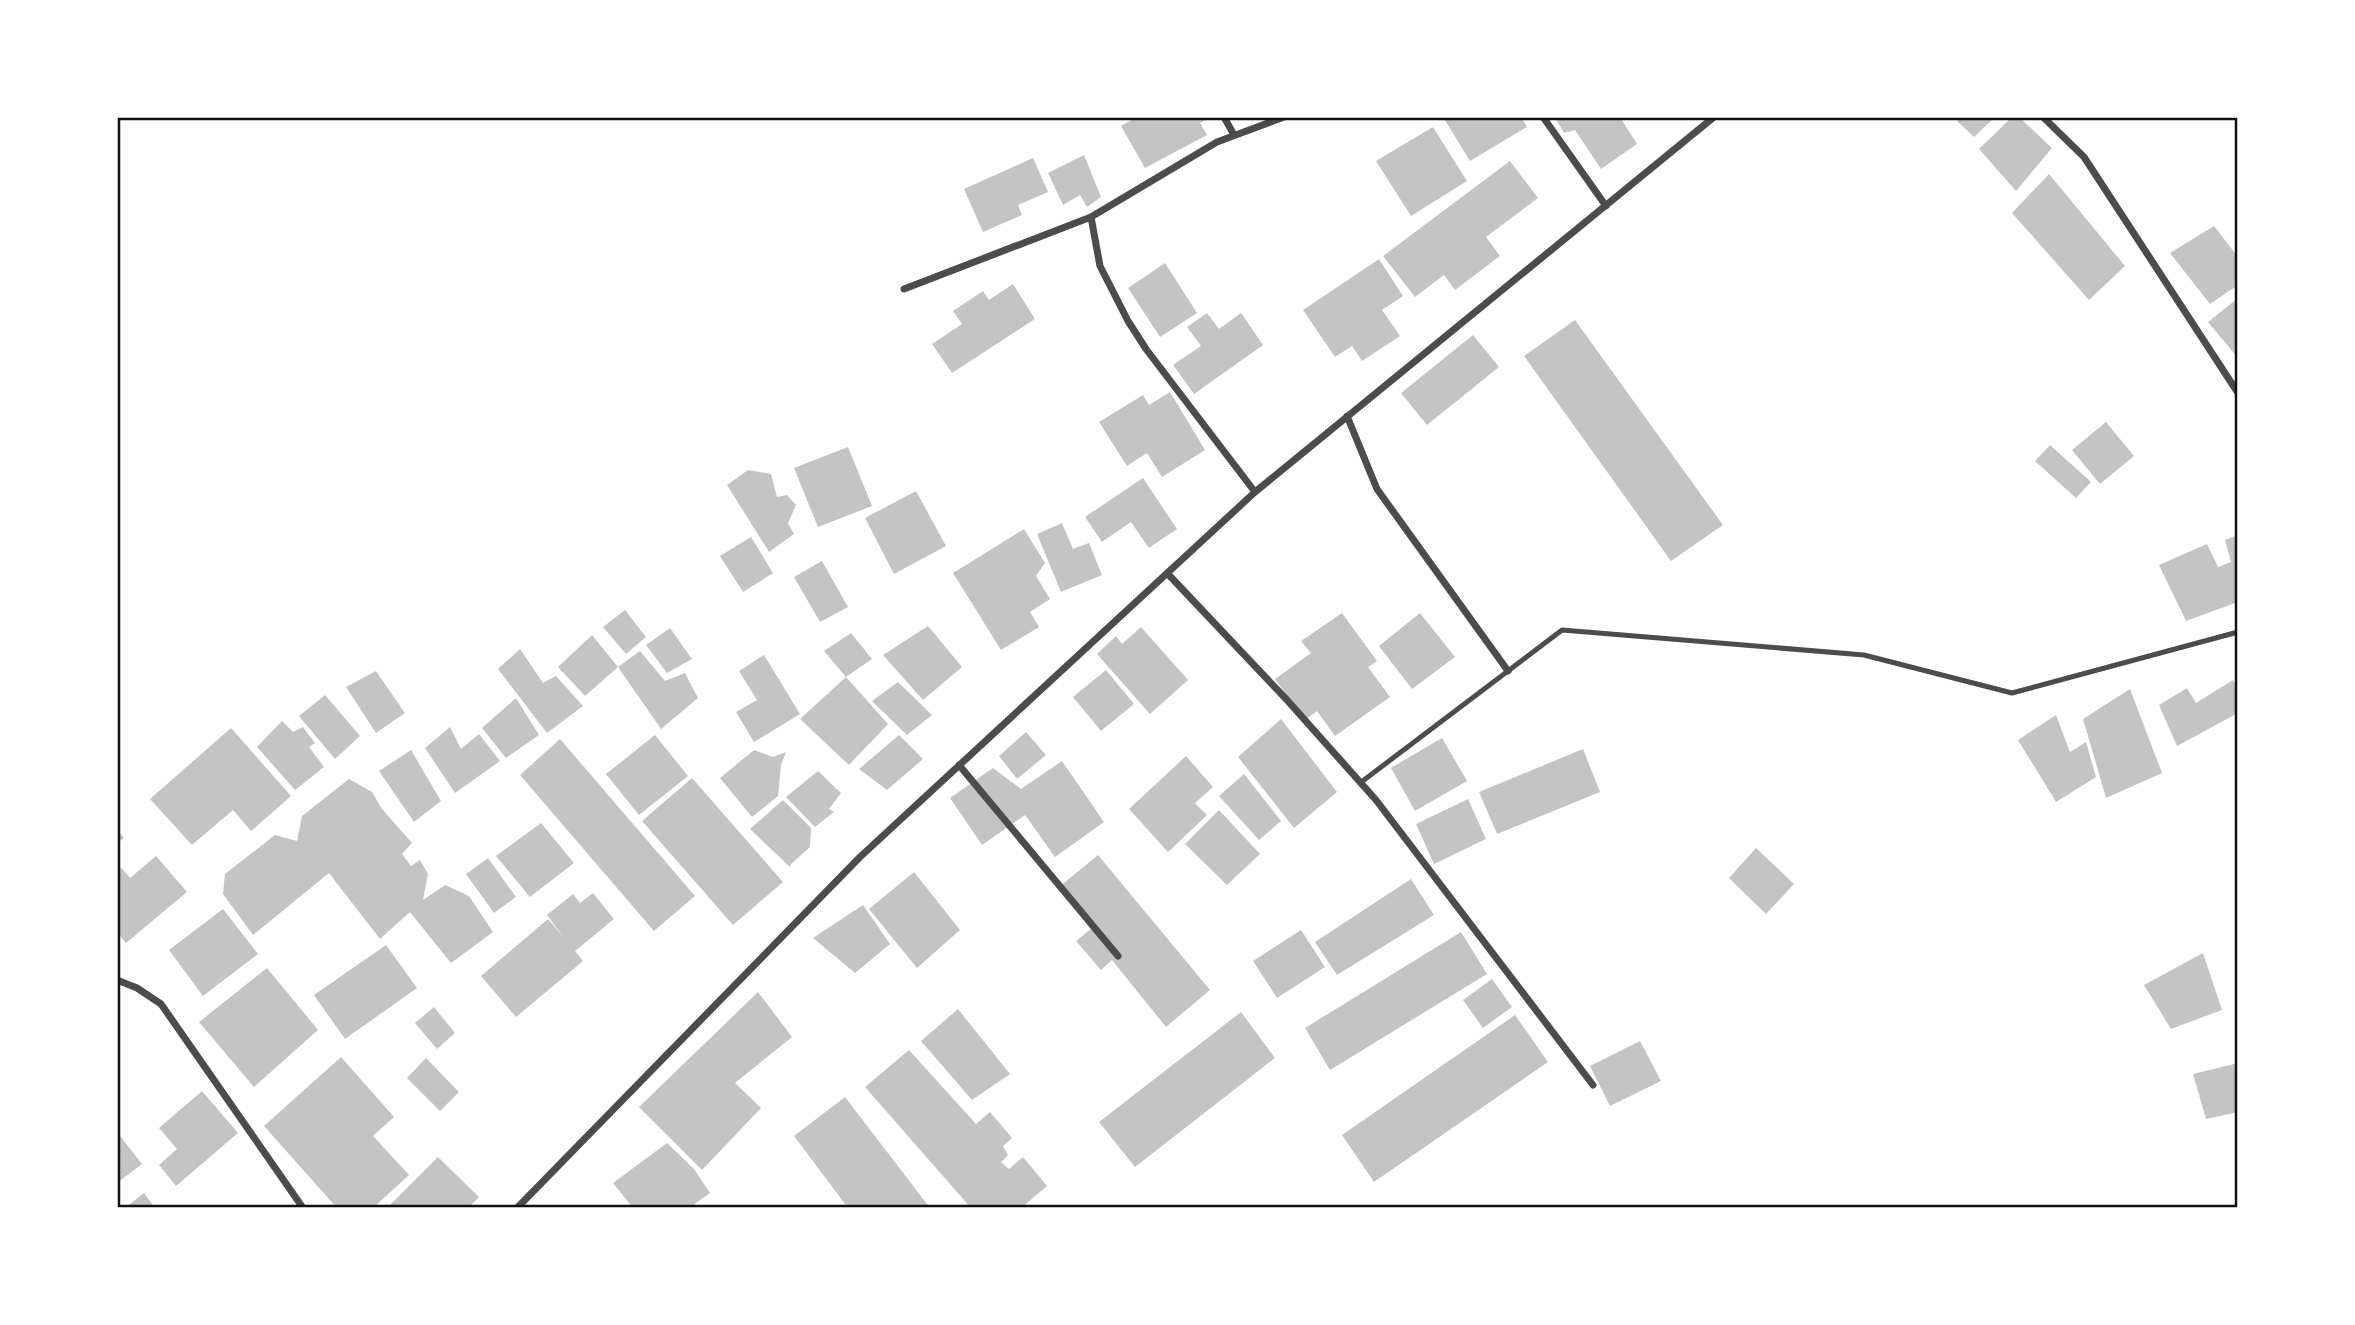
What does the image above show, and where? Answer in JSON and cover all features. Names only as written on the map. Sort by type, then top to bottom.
[{"type":"street","points":[[1224,117],[1234,135]]},
{"type":"street","points":[[904,289],[1091,217],[1217,142],[1284,117]]},
{"type":"street","points":[[1543,117],[1606,205]]},
{"type":"street","points":[[517,1208],[860,857],[1255,492],[1714,117]]},
{"type":"street","points":[[2043,117],[2084,157],[2238,393]]},
{"type":"street","points":[[1091,217],[1100,266],[1128,321],[1146,349],[1255,492]]},
{"type":"street","points":[[1347,416],[1377,489],[1508,671]]},
{"type":"street","points":[[1167,573],[1287,700],[1360,783],[1431,871],[1593,1085]]},
{"type":"street","points":[[959,765],[1118,956]]},
{"type":"street","points":[[117,980],[137,988],[161,1004],[303,1208]]},
{"type":"lane","points":[[1360,783],[1562,630],[1864,655],[2012,693],[2238,632]]},
{"type":"building","points":[[1137,117],[1211,117],[1200,123],[1207,135],[1145,168],[1121,126]]},
{"type":"building","points":[[1443,117],[1521,117],[1527,127],[1470,161]]},
{"type":"building","points":[[1555,117],[1620,117],[1637,144],[1601,169],[1575,130],[1564,133]]},
{"type":"building","points":[[1960,117],[1995,117],[1974,137],[1957,121]]},
{"type":"building","points":[[2012,117],[2019,117],[2052,148],[2016,191],[1979,149]]},
{"type":"building","points":[[1433,127],[1467,181],[1411,216],[1376,161]]},
{"type":"building","points":[[1084,155],[1101,197],[1087,207],[1080,195],[1063,205],[1048,173]]},
{"type":"building","points":[[1033,158],[1048,192],[1018,205],[1022,215],[983,232],[964,189]]},
{"type":"building","points":[[1510,161],[1538,198],[1486,237],[1500,256],[1455,290],[1444,275],[1415,297],[1383,256]]},
{"type":"building","points":[[2049,174],[2125,266],[2089,300],[2012,213]]},
{"type":"building","points":[[2214,226],[2238,257],[2238,285],[2210,304],[2170,253]]},
{"type":"building","points":[[1379,259],[1403,296],[1382,310],[1400,336],[1362,361],[1352,346],[1335,357],[1303,310]]},
{"type":"building","points":[[1165,263],[1197,313],[1160,337],[1128,288]]},
{"type":"building","points":[[1013,284],[1035,319],[952,373],[932,344],[962,324],[953,311],[983,291],[989,300]]},
{"type":"building","points":[[2238,298],[2238,358],[2208,322]]},
{"type":"building","points":[[1207,313],[1219,329],[1241,313],[1263,345],[1194,394],[1173,365],[1201,346],[1187,327]]},
{"type":"building","points":[[1575,320],[1723,525],[1671,561],[1524,356]]},
{"type":"building","points":[[1473,335],[1499,367],[1427,425],[1401,393]]},
{"type":"building","points":[[1170,392],[1205,450],[1162,477],[1147,453],[1127,466],[1099,422],[1143,395],[1149,405]]},
{"type":"building","points":[[2106,422],[2134,456],[2100,484],[2072,450]]},
{"type":"building","points":[[2050,445],[2091,482],[2076,498],[2035,461]]},
{"type":"building","points":[[848,447],[872,506],[818,527],[794,468]]},
{"type":"building","points":[[748,470],[771,474],[777,497],[787,495],[796,505],[788,523],[794,534],[769,552],[727,485]]},
{"type":"building","points":[[1143,478],[1177,529],[1149,548],[1131,522],[1102,542],[1085,517]]},
{"type":"building","points":[[916,491],[946,546],[894,574],[865,518]]},
{"type":"building","points":[[1062,523],[1073,549],[1089,543],[1102,575],[1061,592],[1037,534]]},
{"type":"building","points":[[1024,529],[1045,563],[1036,576],[1050,599],[1030,612],[1039,627],[1001,650],[953,573]]},
{"type":"building","points":[[2238,535],[2238,602],[2186,621],[2159,565],[2207,544],[2218,567],[2231,562],[2225,540]]},
{"type":"building","points":[[751,537],[773,573],[743,592],[720,556]]},
{"type":"building","points":[[822,561],[848,607],[820,622],[794,577]]},
{"type":"building","points":[[625,610],[646,637],[626,654],[603,627]]},
{"type":"building","points":[[1342,613],[1377,661],[1368,667],[1390,697],[1335,736],[1317,711],[1305,720],[1275,679],[1311,653],[1301,641]]},
{"type":"building","points":[[1420,613],[1455,657],[1412,689],[1379,646]]},
{"type":"building","points":[[928,626],[962,667],[923,700],[883,655]]},
{"type":"building","points":[[1141,627],[1188,680],[1150,714],[1097,654],[1116,636],[1122,644]]},
{"type":"building","points":[[670,628],[692,659],[667,673],[646,645]]},
{"type":"building","points":[[851,633],[872,659],[846,677],[824,651]]},
{"type":"building","points":[[592,635],[618,667],[585,696],[558,667]]},
{"type":"building","points":[[520,649],[543,683],[556,676],[583,706],[547,733],[498,669]]},
{"type":"building","points":[[640,651],[665,681],[685,673],[698,698],[661,729],[618,667]]},
{"type":"building","points":[[764,655],[800,714],[754,742],[736,712],[757,700],[739,671]]},
{"type":"building","points":[[1106,670],[1134,704],[1101,731],[1073,697]]},
{"type":"building","points":[[376,671],[405,713],[376,733],[346,687]]},
{"type":"building","points":[[846,677],[888,724],[849,765],[800,719]]},
{"type":"building","points":[[2233,680],[2238,689],[2238,713],[2177,746],[2159,705],[2187,688],[2196,703]]},
{"type":"building","points":[[898,682],[932,715],[907,735],[872,701]]},
{"type":"building","points":[[2130,689],[2162,773],[2106,798],[2083,719]]},
{"type":"building","points":[[325,695],[360,736],[335,759],[299,716]]},
{"type":"building","points":[[516,698],[539,735],[506,758],[482,728]]},
{"type":"building","points":[[2056,715],[2070,752],[2086,742],[2096,777],[2056,802],[2018,740]]},
{"type":"building","points":[[1281,719],[1337,792],[1294,828],[1238,757]]},
{"type":"building","points":[[282,721],[293,732],[303,727],[315,743],[309,747],[324,767],[295,790],[257,747]]},
{"type":"building","points":[[450,727],[461,749],[479,734],[500,761],[455,793],[425,748]]},
{"type":"building","points":[[231,728],[291,796],[251,831],[233,810],[192,845],[150,799]]},
{"type":"building","points":[[1026,732],[1046,755],[1017,779],[999,756]]},
{"type":"building","points":[[655,735],[688,776],[639,815],[606,774]]},
{"type":"building","points":[[899,735],[923,759],[887,790],[859,769]]},
{"type":"building","points":[[1442,738],[1467,781],[1415,811],[1391,768]]},
{"type":"building","points":[[560,739],[695,896],[654,931],[520,775]]},
{"type":"building","points":[[1583,749],[1600,792],[1497,834],[1479,792]]},
{"type":"building","points":[[411,750],[441,801],[414,822],[379,771]]},
{"type":"building","points":[[754,750],[773,757],[786,752],[781,765],[778,796],[752,817],[720,778]]},
{"type":"building","points":[[1186,756],[1213,787],[1195,803],[1207,815],[1168,852],[1129,809]]},
{"type":"building","points":[[1062,761],[1104,822],[1055,857],[1025,815],[982,845],[950,798],[993,768],[1021,789]]},
{"type":"building","points":[[818,771],[841,793],[829,809],[834,812],[815,827],[786,797]]},
{"type":"building","points":[[1244,774],[1281,821],[1259,840],[1219,796]]},
{"type":"building","points":[[692,778],[783,882],[733,925],[642,821]]},
{"type":"building","points":[[349,779],[372,792],[382,809],[412,843],[402,854],[411,866],[420,860],[428,874],[423,900],[445,885],[469,896],[493,932],[451,963],[410,912],[380,939],[329,873],[253,935],[223,894],[225,874],[275,835],[297,841],[302,816]]},
{"type":"building","points":[[1468,799],[1486,839],[1434,864],[1416,824]]},
{"type":"building","points":[[783,800],[811,828],[810,847],[790,867],[750,829]]},
{"type":"building","points":[[1219,810],[1260,854],[1227,885],[1185,844]]},
{"type":"building","points":[[541,823],[574,863],[530,897],[496,856]]},
{"type":"building","points":[[117,829],[124,838],[117,843]]},
{"type":"building","points":[[1756,848],[1794,884],[1766,914],[1729,878]]},
{"type":"building","points":[[1098,855],[1210,990],[1166,1027],[1112,960],[1101,970],[1076,941],[1092,928],[1059,887]]},
{"type":"building","points":[[156,856],[187,892],[126,943],[117,932],[117,863],[130,878]]},
{"type":"building","points":[[488,858],[516,897],[494,913],[466,874]]},
{"type":"building","points":[[914,872],[960,930],[917,968],[869,909]]},
{"type":"building","points":[[1411,879],[1434,915],[1337,975],[1315,942]]},
{"type":"building","points":[[593,893],[614,919],[575,951],[583,961],[516,1017],[481,976],[548,919],[564,938],[547,915],[573,894],[580,903]]},
{"type":"building","points":[[863,905],[890,944],[855,973],[813,938]]},
{"type":"building","points":[[223,909],[258,954],[203,996],[169,950]]},
{"type":"building","points":[[1301,930],[1325,967],[1277,998],[1253,961]]},
{"type":"building","points":[[1461,932],[1487,974],[1330,1070],[1305,1028]]},
{"type":"building","points":[[386,945],[417,988],[345,1039],[314,995]]},
{"type":"building","points":[[2203,953],[2222,1010],[2171,1029],[2144,985]]},
{"type":"building","points":[[267,968],[318,1030],[254,1087],[199,1022]]},
{"type":"building","points":[[1492,979],[1512,1007],[1483,1028],[1463,1000]]},
{"type":"building","points":[[758,992],[792,1037],[735,1083],[761,1108],[702,1170],[639,1107]]},
{"type":"building","points":[[434,1007],[455,1033],[437,1049],[415,1023]]},
{"type":"building","points":[[958,1009],[1010,1074],[972,1100],[921,1041]]},
{"type":"building","points":[[1241,1012],[1275,1058],[1135,1167],[1099,1122]]},
{"type":"building","points":[[1515,1015],[1548,1062],[1374,1182],[1342,1135]]},
{"type":"building","points":[[1640,1041],[1661,1081],[1610,1106],[1590,1066]]},
{"type":"building","points":[[909,1050],[976,1124],[990,1112],[1012,1138],[1003,1146],[1008,1155],[1001,1162],[1009,1169],[1023,1157],[1047,1186],[1021,1208],[971,1208],[865,1087]]},
{"type":"building","points":[[341,1057],[394,1117],[373,1136],[409,1175],[373,1208],[337,1208],[264,1126]]},
{"type":"building","points":[[426,1058],[459,1092],[440,1111],[407,1078]]},
{"type":"building","points":[[2238,1063],[2238,1112],[2206,1119],[2193,1074]]},
{"type":"building","points":[[202,1091],[238,1133],[176,1186],[159,1165],[177,1149],[159,1128]]},
{"type":"building","points":[[845,1097],[930,1208],[848,1208],[794,1136]]},
{"type":"building","points":[[117,1132],[142,1164],[117,1183]]},
{"type":"building","points":[[667,1143],[694,1169],[710,1193],[689,1208],[633,1208],[613,1183]]},
{"type":"building","points":[[438,1157],[479,1197],[468,1208],[391,1208],[389,1206]]},
{"type":"building","points":[[144,1193],[155,1208],[125,1208]]}]
